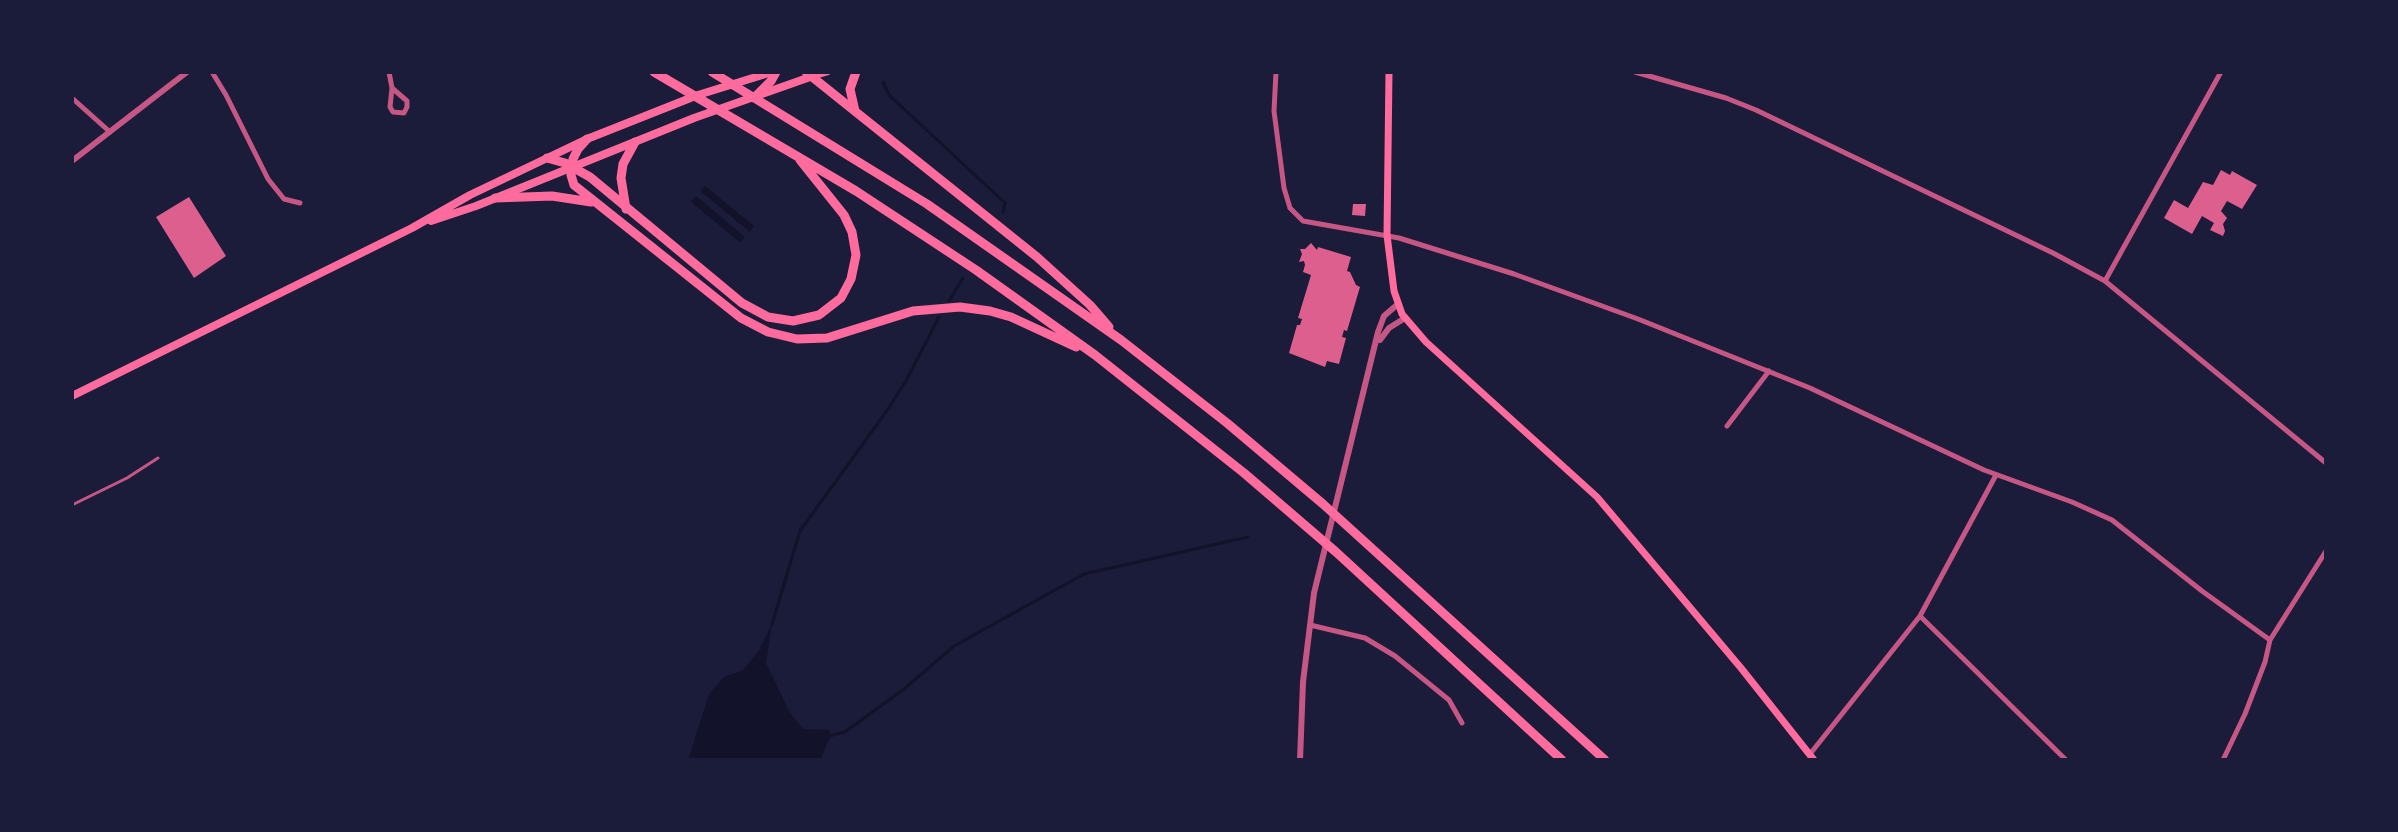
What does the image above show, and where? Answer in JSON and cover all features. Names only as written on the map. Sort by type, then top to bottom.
[{"type":"highway","points":[[654,72],[792,151],[976,270],[1095,355],[1233,464],[1336,552],[1562,760]]},
{"type":"highway","points":[[712,72],[927,204],[1121,340],[1323,504],[1603,760]]},
{"type":"highway","points":[[855,111],[850,89],[856,72]]},
{"type":"highway","points":[[810,74],[1037,257],[1090,305],[1121,340]]},
{"type":"highway","points":[[754,98],[773,75]]},
{"type":"highway","points":[[587,139],[576,153],[572,166],[574,185],[741,318],[777,335],[797,339],[827,338],[913,311],[960,307],[1011,317],[1095,355]]},
{"type":"highway","points":[[626,209],[621,178],[623,164],[635,142]]},
{"type":"highway","points":[[547,158],[572,166],[590,177],[753,310],[777,320],[793,321],[811,318],[834,305],[844,294],[853,272],[856,248],[852,232],[838,205],[792,151]]},
{"type":"highway","points":[[495,198],[552,196],[596,203]]},
{"type":"main road","points":[[412,228],[694,118],[782,88],[810,74],[827,72]]},
{"type":"main road","points":[[1389,72],[1387,235],[1398,304],[1405,318],[1426,342],[1597,497],[1812,757]]},
{"type":"main road","points":[[72,396],[587,139],[670,105],[761,75],[773,75]]},
{"type":"street","points":[[72,161],[187,72]]},
{"type":"street","points":[[212,72],[268,179],[284,199],[300,203]]},
{"type":"street","points":[[389,72],[392,88],[390,107],[396,113],[404,113],[407,101],[392,88]]},
{"type":"street","points":[[1276,72],[1277,141],[1284,188],[1290,208],[1308,222],[1387,235],[1514,274],[1638,319],[1769,371],[1996,475],[2072,502],[2112,520],[2270,640]]},
{"type":"street","points":[[1635,72],[1726,98],[1756,110],[2033,243],[2105,281],[2326,463]]},
{"type":"street","points":[[2105,281],[2221,72]]},
{"type":"street","points":[[72,98],[111,132]]},
{"type":"street","points":[[1300,760],[1303,682],[1317,581],[1384,316],[1398,304]]},
{"type":"street","points":[[1377,346],[1385,331],[1405,318]]},
{"type":"street","points":[[1727,426],[1769,371]]},
{"type":"street","points":[[1812,757],[1920,616],[1996,475]]},
{"type":"street","points":[[2223,760],[2245,714],[2270,640],[2326,551]]},
{"type":"street","points":[[1920,616],[2066,760]]},
{"type":"street","points":[[1309,625],[1365,638],[1395,656],[1449,700],[1462,723]]},
{"type":"lane","points":[[72,505],[127,478],[158,458]]},
{"type":"shaded area","points":[[705,186],[754,226],[750,232],[700,191]]},
{"type":"shaded area","points":[[696,196],[745,237],[741,243],[691,202]]},
{"type":"shaded area","points":[[772,624],[766,663],[790,713],[803,729],[829,730],[831,735],[820,760],[688,760],[709,694],[724,677],[743,670],[758,652]]},
{"type":"building","points":[[2221,170],[2230,175],[2232,171],[2257,185],[2242,209],[2227,201],[2221,211],[2227,218],[2223,224],[2223,236],[2210,230],[2214,223],[2202,216],[2192,234],[2164,218],[2174,200],[2188,208],[2203,182],[2213,185]]},
{"type":"building","points":[[189,197],[226,256],[194,278],[156,217]]},
{"type":"building","points":[[1353,204],[1366,204],[1365,216],[1352,215]]},
{"type":"building","points":[[1311,243],[1317,250],[1318,247],[1351,257],[1347,271],[1360,287],[1347,331],[1344,330],[1342,337],[1346,338],[1339,364],[1327,361],[1325,367],[1289,353],[1297,325],[1302,319],[1298,318],[1311,275],[1303,272],[1305,265],[1304,261],[1299,262],[1300,249]]},
{"type":"waterway","points":[[883,82],[889,95],[1005,203],[1003,212]]},
{"type":"waterway","points":[[949,301],[963,278]]},
{"type":"waterway","points":[[772,624],[800,531],[886,412],[939,317]]},
{"type":"waterway","points":[[829,736],[845,732],[904,689],[954,646],[1084,574],[1248,537]]}]
